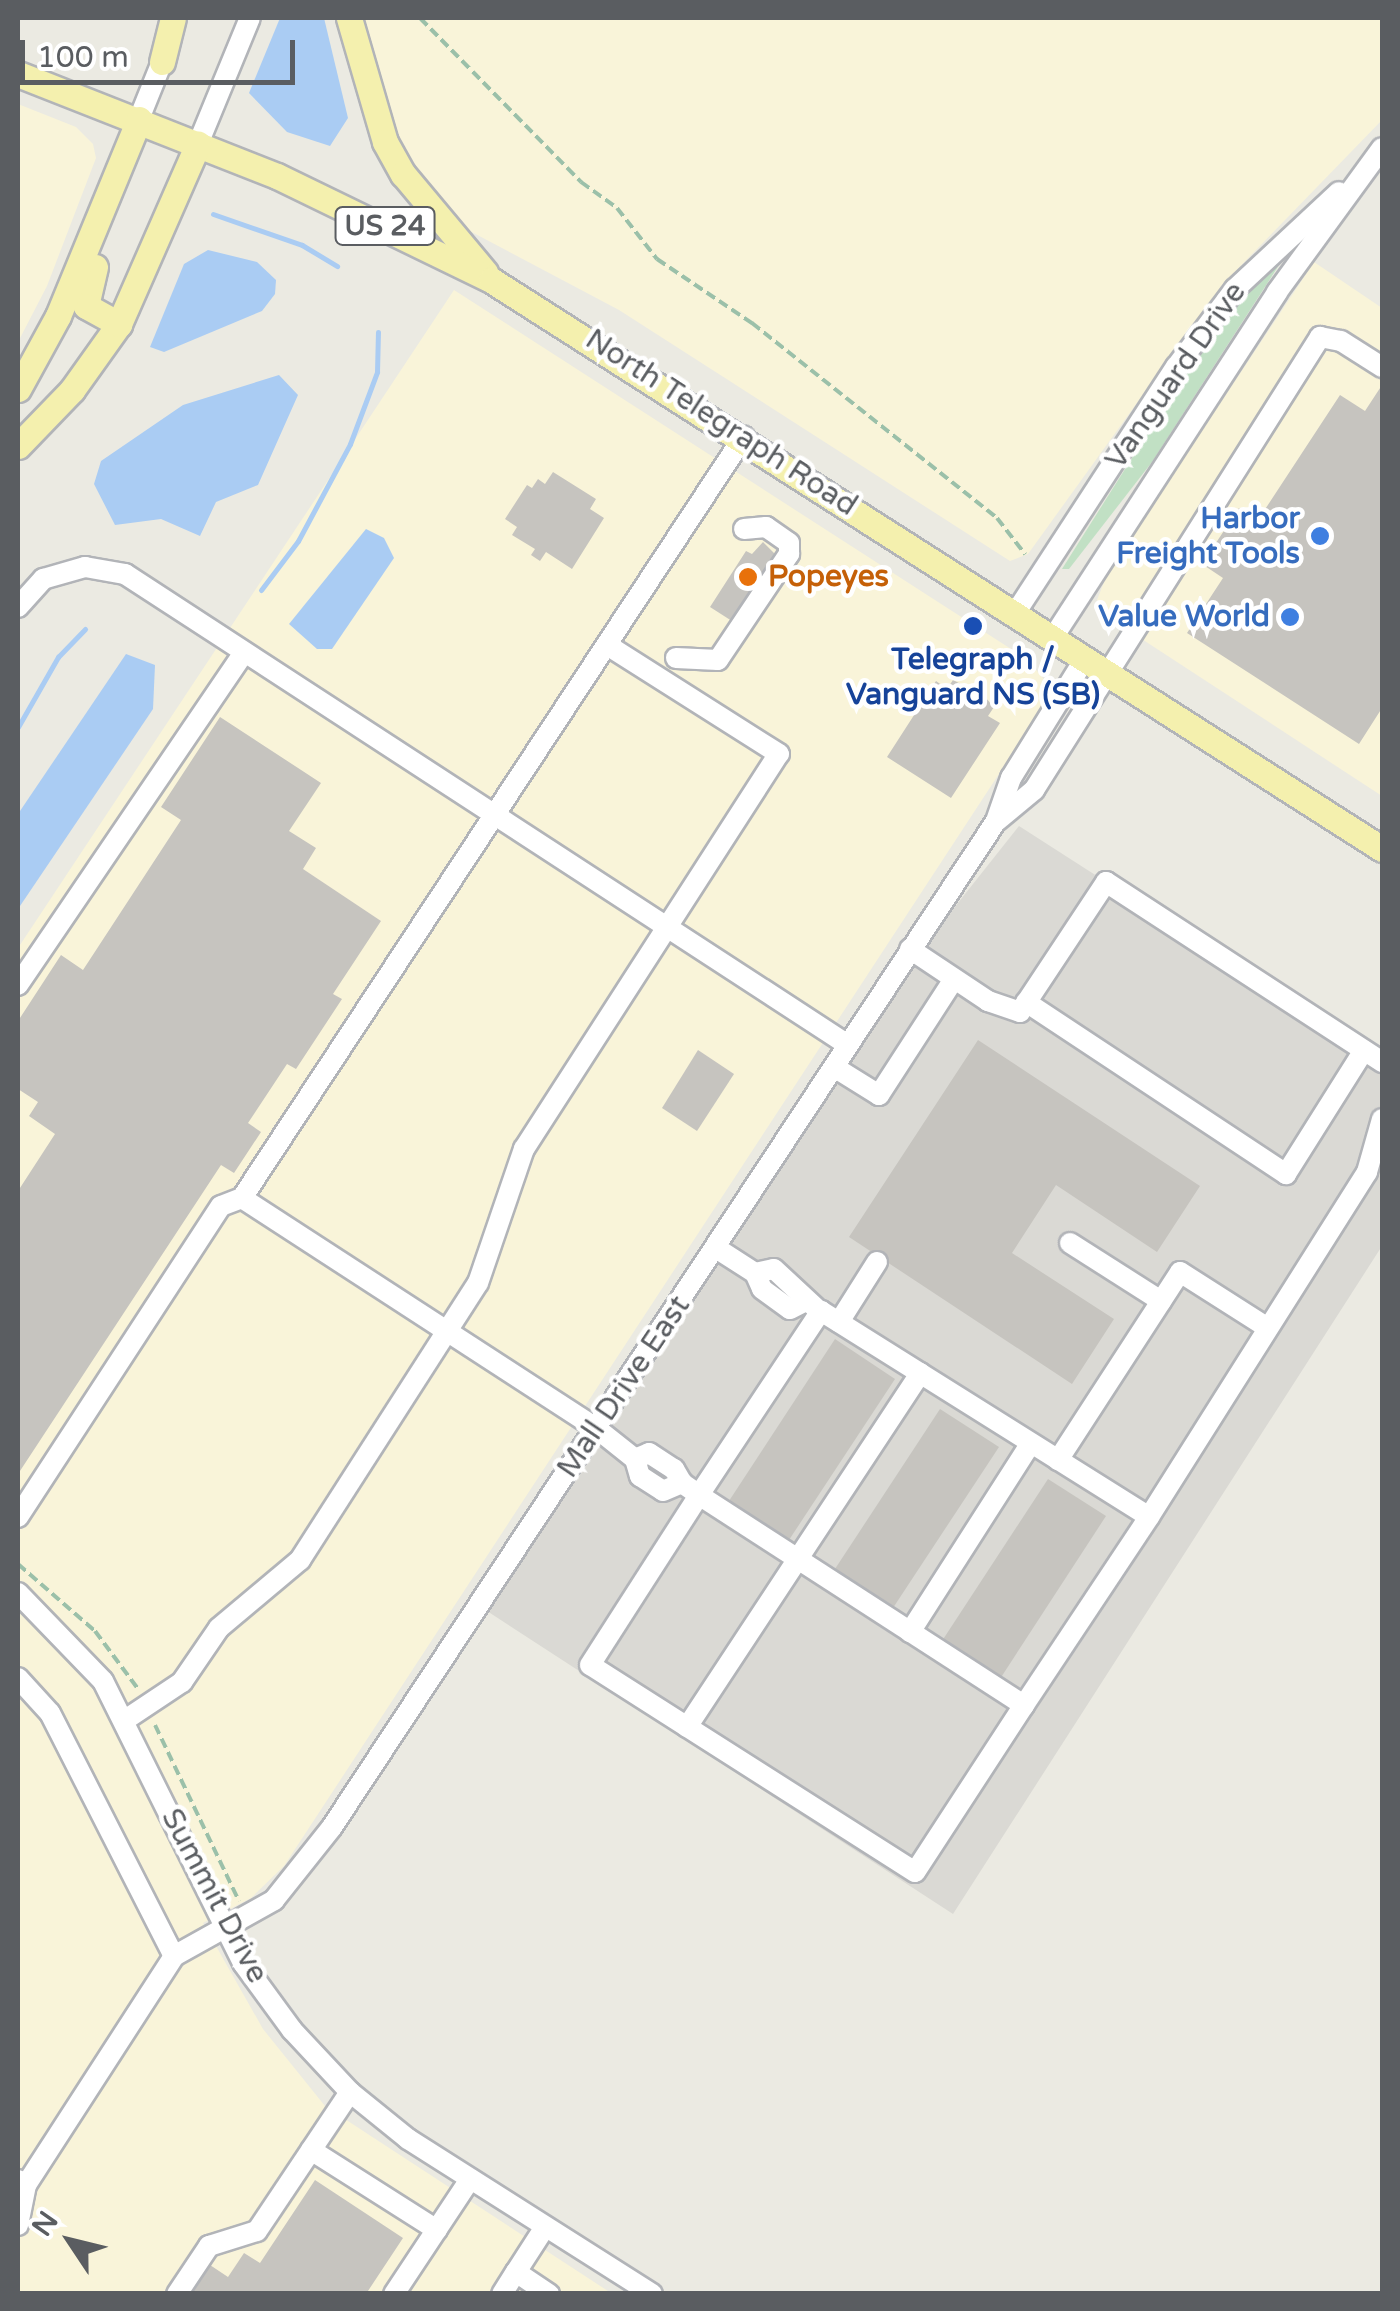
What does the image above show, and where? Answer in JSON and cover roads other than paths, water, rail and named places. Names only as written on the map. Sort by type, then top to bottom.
[{"type":"main road","points":[[162,62],[177,18]]},
{"type":"main road","points":[[349,18],[373,109],[402,174],[491,280]]},
{"type":"main road","points":[[18,62],[64,90]]},
{"type":"main road","name":"North Telegraph Road","points":[[18,74],[198,144],[491,280],[744,436],[1382,849]]},
{"type":"main road","points":[[18,389],[58,316],[138,119]]},
{"type":"main road","points":[[18,446],[72,390],[119,324],[198,144]]},
{"type":"main road","points":[[116,175],[109,233],[84,300],[90,313],[119,324]]},
{"type":"street","points":[[198,144],[250,18]]},
{"type":"street","points":[[138,119],[162,62]]},
{"type":"street","name":"Vanguard Drive","points":[[1054,636],[1277,292],[1382,148]]},
{"type":"street","name":"Vanguard Drive","points":[[1016,612],[1176,367],[1235,289],[1367,168]]},
{"type":"street","name":"Mall Drive East","points":[[996,821],[1034,790],[1320,338],[1340,340],[1382,367]]},
{"type":"street","points":[[18,1516],[220,1206],[242,1198],[744,436]]},
{"type":"street","points":[[676,658],[718,660],[789,554],[789,543],[766,527],[744,530]]},
{"type":"street","points":[[18,607],[26,592],[57,575],[85,567],[125,574],[848,1045]]},
{"type":"street","points":[[124,1720],[182,1682],[218,1628],[300,1560],[450,1333],[478,1283],[524,1149],[779,754],[608,645]]},
{"type":"street","points":[[18,985],[244,652]]},
{"type":"street","name":"Mall Drive East","points":[[174,1956],[274,1900],[298,1874],[996,821],[1011,778],[1086,656]]},
{"type":"street","points":[[910,949],[1004,1010],[1020,1012],[1106,882],[1382,1062]]},
{"type":"street","points":[[834,1067],[879,1094],[954,979]]},
{"type":"street","points":[[1026,1002],[1286,1174],[1364,1050]]},
{"type":"street","points":[[878,1262],[822,1312],[690,1489],[590,1665],[915,1872],[1148,1517],[1366,1172],[1382,1119]]},
{"type":"street","points":[[242,1198],[596,1428],[635,1459],[640,1476],[663,1492],[690,1489],[1024,1705]]},
{"type":"street","points":[[1070,1243],[1161,1301]]},
{"type":"street","points":[[716,1248],[755,1273],[774,1270],[799,1286],[822,1312],[1148,1517]]},
{"type":"street","points":[[1058,1460],[1180,1272],[1268,1328]]},
{"type":"street","points":[[687,1726],[920,1373]]},
{"type":"street","points":[[910,1632],[1031,1443]]},
{"type":"street","name":"Summit Drive","points":[[18,1593],[103,1681],[226,1930],[292,2030],[350,2092],[470,2179],[652,2294]]},
{"type":"street","points":[[18,1678],[50,1713],[174,1956],[22,2182],[18,2225]]},
{"type":"street","points":[[178,2294],[209,2246],[257,2231],[350,2092]]},
{"type":"street","points":[[312,2150],[436,2230]]},
{"type":"street","points":[[394,2294],[470,2179]]},
{"type":"street","points":[[502,2294],[546,2228]]},
{"type":"street","points":[[516,2272],[549,2294]]},
{"type":"water","points":[[280,18],[324,18],[348,118],[330,146],[287,132],[249,93]]},
{"type":"water","points":[[208,250],[257,262],[276,280],[275,294],[262,311],[164,352],[150,347],[184,264]]},
{"type":"water","points":[[279,375],[298,395],[258,485],[216,502],[200,536],[161,519],[115,525],[94,484],[101,461],[183,405]]},
{"type":"water","points":[[366,529],[384,538],[394,558],[332,649],[317,649],[289,624]]},
{"type":"water","points":[[126,654],[155,665],[153,709],[18,909],[18,814]]},
{"type":"waterway","points":[[213,214],[302,245],[337,266]]},
{"type":"waterway","points":[[261,590],[298,541],[350,444],[377,372],[378,332]]},
{"type":"waterway","points":[[18,727],[58,657],[85,629]]},
{"type":"place","name":"Harbor Freight Tools","points":[[1320,536]]},
{"type":"place","name":"Popeyes","points":[[748,577]]},
{"type":"place","name":"Value World","points":[[1290,617]]},
{"type":"place","name":"Telegraph / Vanguard NS (SB)","points":[[973,626]]}]
